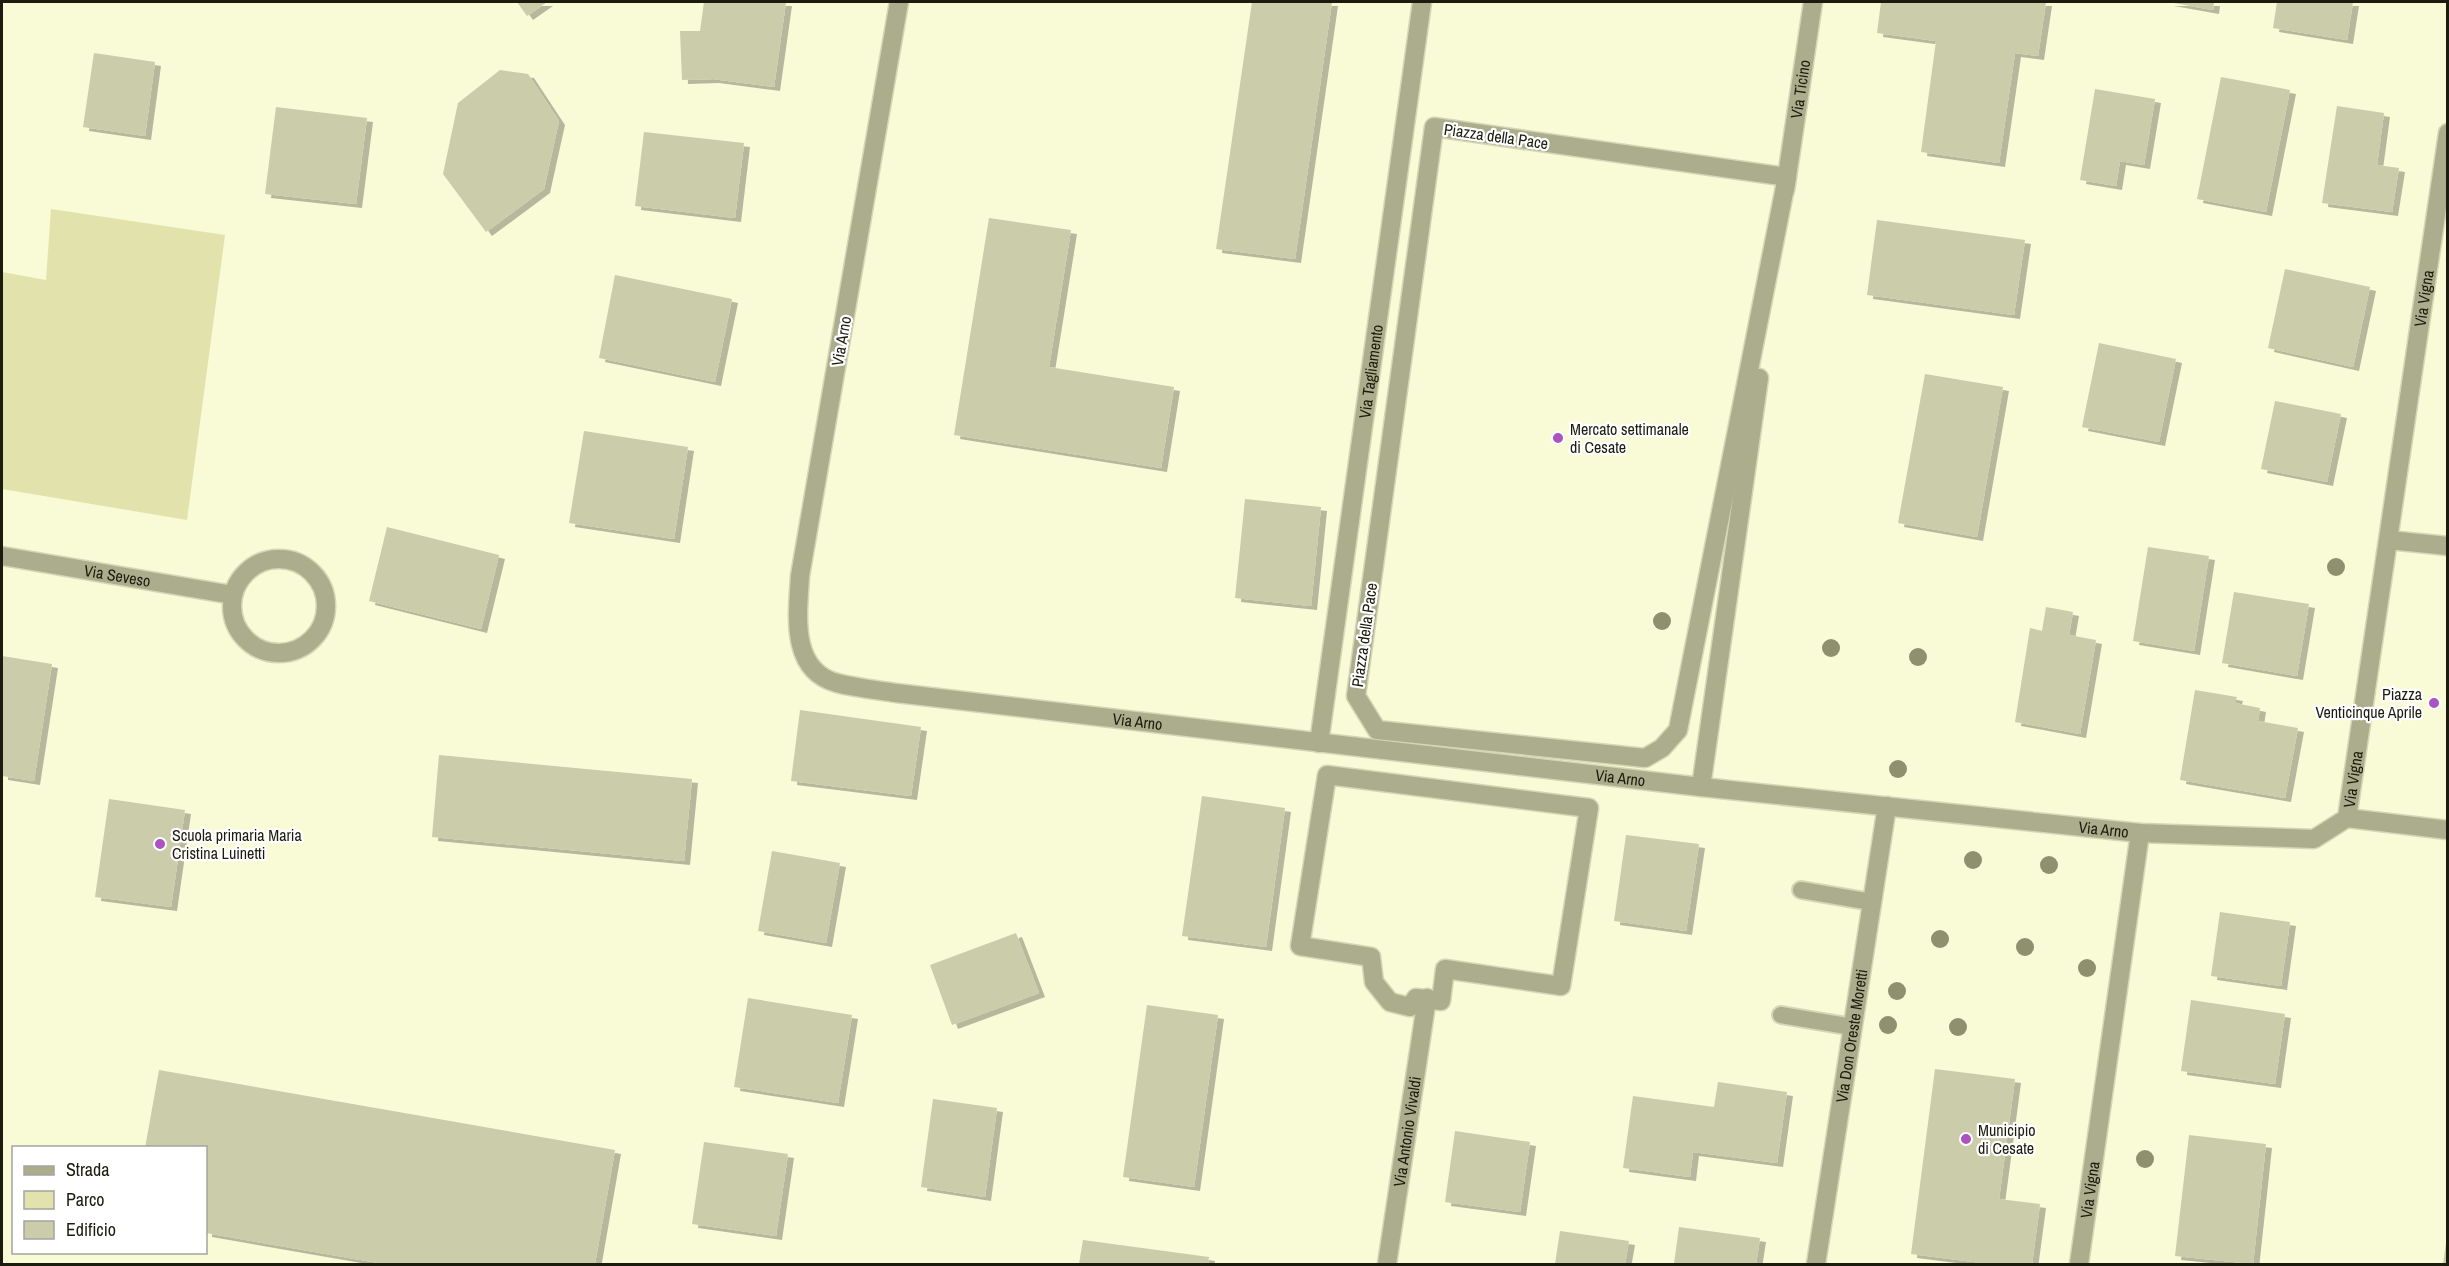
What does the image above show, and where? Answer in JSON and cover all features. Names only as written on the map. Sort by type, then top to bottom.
[{"type":"street","name":"Via Arno","points":[[899,2],[800,576],[797,628],[800,646],[809,663],[821,676],[835,683],[896,693],[1701,787],[2140,833]]},
{"type":"street","name":"Via Tagliamento","points":[[1320,743],[1422,2]]},
{"type":"street","name":"Via Ticino","points":[[1787,177],[1813,2]]},
{"type":"street","name":"Piazza della Pace","points":[[1434,127],[1787,177],[1678,730],[1662,748],[1645,758],[1377,730],[1356,696],[1434,127]]},
{"type":"street","name":"Via Vigna","points":[[2079,1264],[2140,833],[2314,839],[2347,818],[2448,133]]},
{"type":"street","points":[[1701,787],[1787,177]]},
{"type":"street","points":[[2389,540],[2448,546]]},
{"type":"street","name":"Via Seveso","points":[[2,556],[233,595]]},
{"type":"street","points":[[279,558],[294,561],[308,568],[319,579],[326,593],[328,609],[324,624],[309,643],[288,653],[273,653],[257,648],[245,639],[236,626],[231,611],[233,595],[239,580],[249,568],[263,561],[279,558]]},
{"type":"street","points":[[1327,775],[1588,808],[1561,986],[1445,969],[1441,1001],[1426,998],[1416,998],[1410,1007],[1390,1002],[1374,982],[1371,957],[1300,946],[1327,775]]},
{"type":"street","name":"Via Don Oreste Moretti","points":[[1816,1264],[1887,806]]},
{"type":"street","points":[[2347,818],[2448,830]]},
{"type":"street","name":"Via Antonio Vivaldi","points":[[1387,1264],[1426,998]]},
{"type":"lane","points":[[1801,890],[1871,902]]},
{"type":"lane","points":[[1781,1015],[1853,1027]]},
{"type":"green space","points":[[51,209],[225,235],[187,520],[2,489],[2,272],[46,280]]},
{"type":"building","points":[[517,2],[547,2],[527,16]]},
{"type":"building","points":[[704,2],[786,2],[774,87],[713,79],[682,80],[680,31],[700,31]]},
{"type":"building","points":[[1252,2],[1332,2],[1295,259],[1216,249]]},
{"type":"building","points":[[1881,2],[2046,2],[2038,56],[2015,53],[1999,163],[1921,152],[1936,41],[1877,33]]},
{"type":"building","points":[[2168,2],[2214,2],[2213,10]]},
{"type":"building","points":[[2277,2],[2353,2],[2347,40],[2273,28]]},
{"type":"building","points":[[94,53],[155,62],[145,136],[83,127]]},
{"type":"building","points":[[500,70],[528,74],[559,121],[544,189],[486,232],[443,174],[458,103]]},
{"type":"building","points":[[2221,77],[2290,90],[2266,212],[2197,199]]},
{"type":"building","points":[[2095,89],[2155,99],[2144,165],[2120,161],[2116,186],[2080,180]]},
{"type":"building","points":[[2337,106],[2384,113],[2377,165],[2399,168],[2392,212],[2322,203]]},
{"type":"building","points":[[276,107],[367,118],[356,204],[265,194]]},
{"type":"building","points":[[644,132],[744,143],[735,218],[635,206]]},
{"type":"building","points":[[989,218],[1071,230],[1049,367],[1174,387],[1161,468],[954,435]]},
{"type":"building","points":[[1877,220],[2025,240],[2014,315],[1867,295]]},
{"type":"building","points":[[2285,269],[2370,287],[2353,367],[2268,348]]},
{"type":"building","points":[[615,275],[732,299],[715,382],[599,358]]},
{"type":"building","points":[[2099,343],[2176,359],[2159,442],[2082,427]]},
{"type":"building","points":[[1925,374],[2003,387],[1977,537],[1898,523]]},
{"type":"building","points":[[2275,401],[2341,414],[2327,482],[2261,469]]},
{"type":"building","points":[[584,431],[688,447],[674,539],[569,523]]},
{"type":"building","points":[[1245,499],[1321,507],[1311,606],[1235,598]]},
{"type":"building","points":[[387,527],[499,555],[481,629],[369,601]]},
{"type":"building","points":[[2148,547],[2209,556],[2194,651],[2133,641]]},
{"type":"building","points":[[2234,592],[2309,604],[2297,676],[2222,663]]},
{"type":"building","points":[[2046,607],[2073,612],[2069,635],[2096,640],[2080,734],[2015,722],[2030,628],[2042,631]]},
{"type":"building","points":[[2,656],[52,664],[34,781],[2,776]]},
{"type":"building","points":[[2195,690],[2237,697],[2235,703],[2260,708],[2258,721],[2298,728],[2285,798],[2180,780]]},
{"type":"building","points":[[800,710],[921,727],[911,796],[791,781]]},
{"type":"building","points":[[439,755],[692,779],[684,861],[432,837]]},
{"type":"building","points":[[1202,796],[1285,808],[1266,947],[1182,936]]},
{"type":"building","points":[[109,799],[185,810],[171,907],[95,897]]},
{"type":"building","points":[[1626,835],[1699,844],[1686,931],[1614,921]]},
{"type":"building","points":[[772,851],[840,863],[826,943],[758,931]]},
{"type":"building","points":[[2220,912],[2290,922],[2281,986],[2211,976]]},
{"type":"building","points":[[1016,933],[1039,993],[952,1025],[930,965]]},
{"type":"building","points":[[748,998],[852,1015],[838,1103],[734,1087]]},
{"type":"building","points":[[2191,1000],[2285,1014],[2275,1084],[2181,1071]]},
{"type":"building","points":[[1147,1005],[1218,1015],[1194,1187],[1123,1177]]},
{"type":"building","name":"Municipio di Cesate","points":[[1935,1069],[2015,1079],[1999,1199],[2040,1204],[2032,1264],[1990,1264],[1911,1254]]},
{"type":"building","points":[[159,1070],[615,1150],[595,1264],[384,1264],[207,1233],[207,1146],[145,1146]]},
{"type":"building","points":[[1718,1082],[1787,1092],[1777,1163],[1693,1152],[1690,1177],[1623,1168],[1633,1096],[1714,1107]]},
{"type":"building","points":[[933,1099],[997,1108],[985,1197],[921,1187]]},
{"type":"building","points":[[1455,1131],[1530,1142],[1520,1212],[1445,1202]]},
{"type":"building","points":[[2189,1135],[2266,1144],[2253,1264],[2175,1256]]},
{"type":"building","points":[[704,1142],[788,1154],[776,1236],[692,1224]]},
{"type":"building","points":[[1679,1227],[1760,1238],[1756,1264],[1674,1264]]},
{"type":"building","points":[[1560,1231],[1629,1241],[1625,1264],[1555,1264]]},
{"type":"building","points":[[1083,1240],[1209,1257],[1208,1264],[1079,1264]]},
{"type":"building","points":[[2446,1243],[2448,1264],[2443,1264]]},
{"type":"place","name":"Mercato settimanale di Cesate","points":[[1558,438]]},
{"type":"place","name":"Piazza Venticinque Aprile","points":[[2434,703]]},
{"type":"place","name":"Scuola primaria Maria Cristina Luinetti","points":[[160,844]]},
{"type":"place","name":"Municipio di Cesate","points":[[1966,1139]]}]
